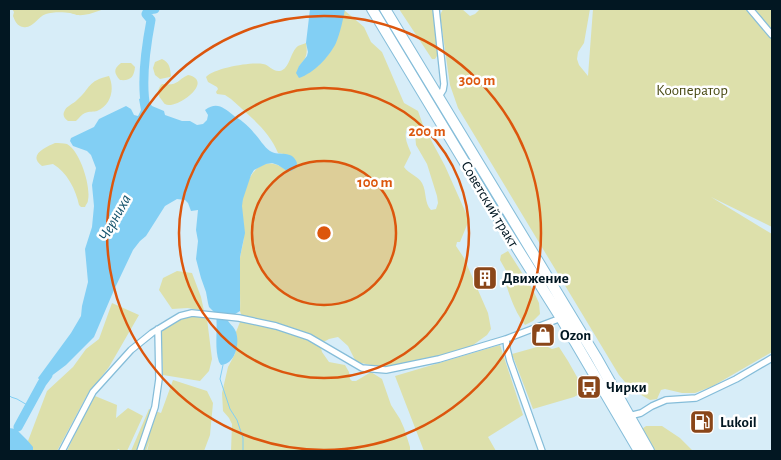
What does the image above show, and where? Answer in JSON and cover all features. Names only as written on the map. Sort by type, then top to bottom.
[{"type":"highway","name":"Советский тракт","points":[[372,9],[561,318],[638,451]]},
{"type":"highway","name":"Советский тракт","points":[[385,9],[596,357],[650,451]]},
{"type":"street","points":[[436,9],[444,84],[438,98]]},
{"type":"street","points":[[750,9],[772,35]]},
{"type":"street","points":[[62,451],[93,392],[131,350],[158,329],[180,316],[192,313],[214,315],[276,326],[309,337],[362,368],[386,370],[440,360],[506,339],[561,318]]},
{"type":"street","points":[[140,451],[156,407],[159,379],[158,329]]},
{"type":"street","points":[[506,339],[506,349],[542,451]]},
{"type":"street","points":[[629,416],[641,414],[652,406],[666,400],[696,398],[736,379],[772,358]]},
{"type":"green space","points":[[12,9],[104,9],[84,15],[64,12],[48,13],[32,25],[26,27],[16,23]]},
{"type":"green space","points":[[399,9],[433,9],[438,53],[435,59],[432,59]]},
{"type":"green space","name":"Кооператор","points":[[443,9],[462,9],[470,16],[480,9],[590,9],[584,43],[578,52],[577,59],[579,65],[588,76],[593,9],[772,9],[772,227],[711,197],[772,234],[772,352],[713,386],[695,393],[682,393],[665,389],[661,390],[657,399],[650,400],[630,388],[619,375],[458,108],[450,85],[440,15]]},
{"type":"green space","points":[[344,10],[364,27],[371,42],[382,52],[404,103],[418,111],[469,220],[460,242],[457,242],[456,246],[464,258],[488,313],[491,329],[487,335],[469,348],[431,359],[395,366],[376,366],[356,362],[348,346],[338,337],[320,344],[322,352],[329,362],[345,365],[352,381],[356,381],[371,372],[382,379],[391,405],[404,428],[410,451],[231,451],[232,424],[223,411],[222,393],[228,367],[235,354],[236,332],[242,317],[240,311],[239,271],[244,238],[242,208],[244,190],[250,177],[260,166],[276,164],[287,171],[289,155],[278,153],[269,137],[257,123],[231,99],[225,95],[217,94],[217,87],[208,82],[206,77],[225,68],[250,64],[263,64],[275,70],[283,70],[295,49],[306,43],[306,56],[299,66],[318,66],[329,54],[336,42]],"holes":[[[408,127],[412,127],[415,133],[416,145],[427,164],[437,196],[438,203],[436,209],[431,210],[426,201],[424,186],[404,167],[411,153],[406,140],[406,133]]]},
{"type":"green space","points":[[162,59],[168,64],[171,76],[160,79],[155,75],[153,68],[155,62]]},
{"type":"green space","points":[[121,63],[131,63],[135,67],[133,76],[127,80],[120,80],[116,75],[115,71]]},
{"type":"green space","points":[[188,75],[195,78],[198,83],[196,89],[177,103],[165,104],[158,94],[162,84],[174,84]]},
{"type":"green space","points":[[109,76],[112,91],[106,105],[97,111],[84,114],[76,121],[65,119],[64,113],[67,107],[81,96],[90,85],[97,80]]},
{"type":"green space","points":[[55,143],[67,144],[72,148],[84,169],[88,186],[88,201],[85,207],[79,205],[76,193],[67,177],[58,167],[53,164],[42,166],[36,158],[40,152]]},
{"type":"green space","points":[[508,251],[533,290],[539,303],[540,314],[533,321],[525,325],[511,299],[505,281],[509,276],[500,260],[501,255]]},
{"type":"green space","points":[[177,271],[192,273],[204,311],[188,308],[172,309],[159,290],[163,278]]},
{"type":"green space","points":[[112,303],[139,315],[109,367],[86,397],[57,451],[33,451],[28,441],[47,391],[73,367],[86,349],[99,339]]},
{"type":"green space","points":[[194,316],[207,319],[212,359],[209,371],[200,381],[163,375],[161,333],[175,320]]},
{"type":"green space","points":[[500,345],[523,415],[488,437],[496,451],[424,451],[395,376]]},
{"type":"green space","points":[[544,345],[552,349],[559,347],[585,391],[574,397],[533,409],[512,354]]},
{"type":"green space","points":[[173,380],[207,391],[213,403],[210,435],[204,451],[147,451],[150,440],[146,451],[131,451],[149,409],[161,413]]},
{"type":"green space","points":[[95,396],[117,405],[116,418],[128,408],[143,416],[127,451],[118,449],[117,451],[67,451]]},
{"type":"green space","points":[[646,426],[662,426],[680,438],[692,450],[655,451],[642,429]]},
{"type":"water","points":[[310,9],[345,9],[339,35],[333,48],[315,68],[299,78],[296,73],[308,52],[306,43]]},
{"type":"water","points":[[144,97],[152,106],[164,111],[165,115],[182,121],[190,121],[197,125],[203,124],[207,120],[208,115],[205,110],[209,107],[220,106],[246,124],[270,151],[292,156],[297,163],[296,168],[291,171],[287,171],[272,163],[254,170],[243,199],[245,233],[240,257],[240,311],[227,319],[236,332],[237,347],[235,353],[230,361],[221,365],[217,350],[216,314],[209,307],[196,259],[198,210],[191,211],[185,200],[177,199],[165,206],[146,236],[133,250],[94,337],[66,365],[42,383],[38,378],[81,316],[88,282],[85,249],[92,227],[94,206],[92,185],[96,168],[91,155],[87,151],[73,146],[70,141],[71,138],[94,127],[99,119],[126,106],[131,109],[134,115],[138,116],[141,110],[139,99]]},
{"type":"water","points":[[9,428],[16,429],[33,447],[33,451],[9,451]]},
{"type":"waterway","name":"Черниха","points":[[146,108],[144,76],[151,20],[146,14],[148,10],[155,9]]},
{"type":"waterway","points":[[223,365],[220,379],[230,409],[237,420],[243,438],[243,451]]},
{"type":"waterway","name":"Черниха","points":[[18,427],[48,375]]},
{"type":"waterway","points":[[9,395],[29,406]]},
{"type":"place","name":"Движение","points":[[485,278]]},
{"type":"place","name":"Ozon","points":[[543,335]]},
{"type":"place","name":"Чирки","points":[[589,387]]},
{"type":"place","name":"Lukoil","points":[[702,422]]}]
